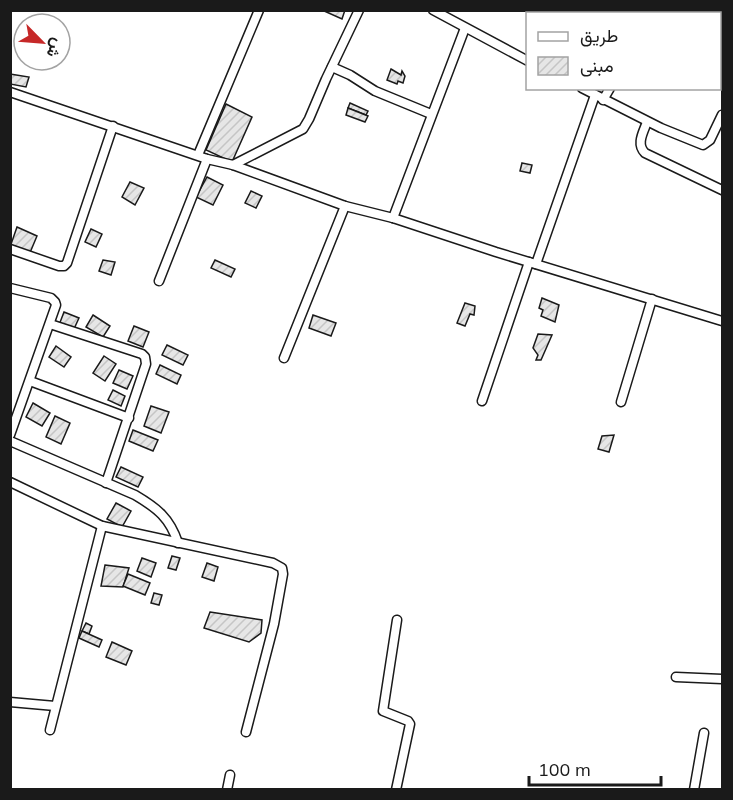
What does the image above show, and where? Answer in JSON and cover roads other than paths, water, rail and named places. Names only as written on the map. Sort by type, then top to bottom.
[{"type":"street","points":[[159,281],[259,10]]},
{"type":"street","points":[[233,165],[303,129],[359,10]]},
{"type":"street","points":[[433,10],[526,61]]},
{"type":"street","points":[[393,218],[465,28]]},
{"type":"street","points":[[332,67],[375,91],[431,114]]},
{"type":"street","points":[[586,90],[647,122],[703,145],[710,140],[723,115]]},
{"type":"street","points":[[482,401],[532,263],[599,97],[608,90]]},
{"type":"street","points":[[11,94],[233,165],[345,206],[393,218],[723,321]]},
{"type":"street","points":[[647,122],[640,142],[641,149],[645,153],[723,190]]},
{"type":"street","points":[[10,249],[59,266],[67,263],[113,126]]},
{"type":"street","points":[[284,358],[345,206]]},
{"type":"street","points":[[10,288],[51,298],[55,302],[51,324],[10,435]]},
{"type":"street","points":[[621,402],[652,299]]},
{"type":"street","points":[[51,324],[142,354],[145,357],[146,364],[106,483]]},
{"type":"street","points":[[30,381],[129,418]]},
{"type":"street","points":[[10,441],[135,495],[152,505],[173,527],[178,543]]},
{"type":"street","points":[[10,482],[102,526],[273,563],[282,568],[283,574],[274,624],[246,732]]},
{"type":"street","points":[[50,730],[102,526]]},
{"type":"street","points":[[396,789],[410,724],[403,718],[383,711],[398,620]]},
{"type":"street","points":[[676,677],[723,679]]},
{"type":"street","points":[[10,702],[55,706]]},
{"type":"street","points":[[694,789],[704,734]]},
{"type":"street","points":[[227,789],[230,775]]}]
